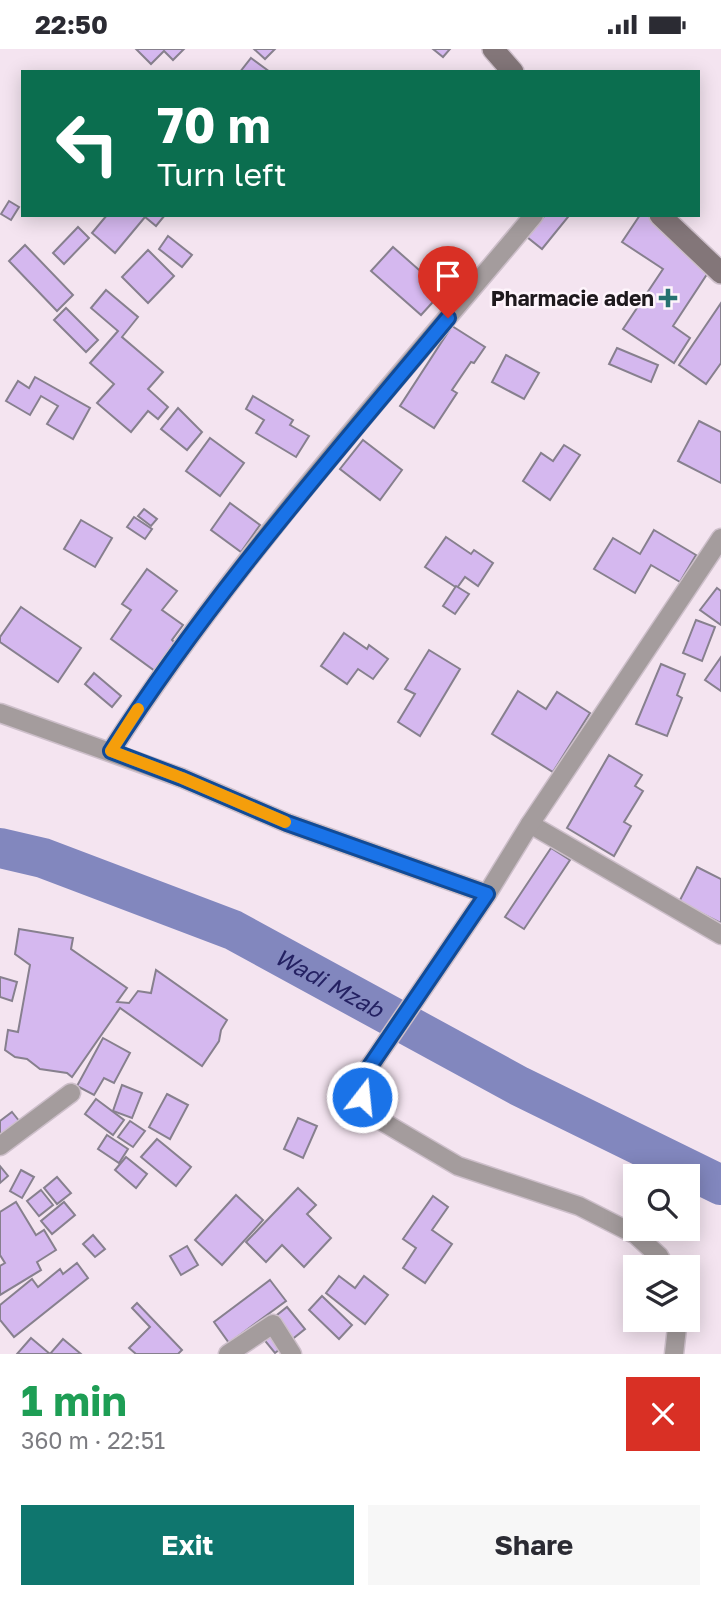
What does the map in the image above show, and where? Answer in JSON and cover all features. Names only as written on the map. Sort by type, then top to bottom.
[{"type":"main road","points":[[494,49],[511,70]]},
{"type":"main road","points":[[662,217],[721,273]]},
{"type":"street","points":[[111,751],[158,677],[250,556],[532,217]]},
{"type":"street","points":[[658,1255],[636,1235],[579,1206],[458,1166],[378,1119],[362,1097],[361,1084],[366,1072],[487,894],[530,824],[721,538]]},
{"type":"street","points":[[0,713],[182,778],[287,823],[487,894]]},
{"type":"street","points":[[530,824],[721,935]]},
{"type":"street","points":[[0,1146],[71,1093]]},
{"type":"street","points":[[228,1354],[273,1324],[292,1354]]},
{"type":"street","points":[[674,1354],[677,1332]]},
{"type":"building","points":[[136,49],[184,49],[173,60],[164,51],[151,64]]},
{"type":"building","points":[[254,49],[275,49],[265,59]]},
{"type":"building","points":[[433,49],[450,49],[443,57]]},
{"type":"building","points":[[251,58],[267,70],[242,70]]},
{"type":"building","points":[[9,201],[19,207],[11,220],[1,214]]},
{"type":"building","points":[[105,217],[145,217],[115,253],[92,233]]},
{"type":"building","points":[[145,217],[163,217],[156,226]]},
{"type":"building","points":[[543,217],[568,217],[542,249],[527,237]]},
{"type":"building","name":"Pharmacie aden","points":[[639,217],[669,217],[713,265],[673,326],[690,338],[674,363],[623,329],[663,269],[622,242]]},
{"type":"building","points":[[78,227],[89,238],[64,264],[53,253]]},
{"type":"building","points":[[168,236],[192,255],[182,267],[159,249]]},
{"type":"building","points":[[25,245],[73,295],[57,311],[9,261]]},
{"type":"building","points":[[393,247],[443,291],[421,315],[371,271]]},
{"type":"building","points":[[148,250],[174,276],[148,303],[122,277]]},
{"type":"building","points":[[106,290],[138,317],[122,337],[163,372],[148,389],[168,407],[158,419],[148,411],[131,432],[97,403],[114,384],[90,363],[118,331],[91,308]]},
{"type":"building","points":[[721,303],[721,363],[706,384],[679,365]]},
{"type":"building","points":[[66,308],[98,340],[86,352],[54,320]]},
{"type":"building","points":[[452,326],[485,347],[452,390],[457,393],[434,428],[400,406]]},
{"type":"building","points":[[617,348],[658,365],[651,382],[609,364]]},
{"type":"building","points":[[506,355],[539,373],[524,399],[492,382]]},
{"type":"building","points":[[35,377],[90,408],[73,439],[47,424],[58,406],[41,396],[30,415],[6,401],[18,381],[29,388]]},
{"type":"building","points":[[253,396],[293,420],[290,425],[309,436],[296,457],[256,433],[264,420],[246,409]]},
{"type":"building","points":[[178,408],[202,432],[187,450],[161,429]]},
{"type":"building","points":[[699,421],[721,432],[721,483],[678,461]]},
{"type":"building","points":[[210,438],[244,463],[220,496],[186,471]]},
{"type":"building","points":[[363,440],[402,470],[380,500],[340,469]]},
{"type":"building","points":[[564,445],[580,455],[550,500],[523,481],[541,453],[553,461]]},
{"type":"building","points":[[230,503],[260,525],[241,552],[211,530]]},
{"type":"building","points":[[144,509],[157,519],[151,526],[138,516]]},
{"type":"building","points":[[134,517],[152,529],[145,539],[127,527]]},
{"type":"building","points":[[81,520],[112,538],[95,567],[64,549]]},
{"type":"building","points":[[654,530],[696,555],[680,582],[651,565],[635,593],[594,569],[613,538],[640,554]]},
{"type":"building","points":[[446,537],[471,554],[474,550],[493,563],[478,586],[465,577],[457,588],[425,567]]},
{"type":"building","points":[[147,569],[177,591],[162,610],[183,625],[172,640],[175,643],[155,671],[111,639],[131,610],[122,604]]},
{"type":"building","points":[[456,586],[469,594],[455,614],[443,606]]},
{"type":"building","points":[[717,588],[721,591],[721,625],[700,610]]},
{"type":"building","points":[[21,607],[81,648],[58,682],[0,642],[0,637]]},
{"type":"building","points":[[696,620],[715,627],[702,661],[683,653]]},
{"type":"building","points":[[344,633],[367,649],[369,645],[388,659],[373,679],[358,669],[347,684],[321,666]]},
{"type":"building","points":[[429,650],[460,669],[420,736],[398,722],[415,694],[405,689]]},
{"type":"building","points":[[721,657],[721,691],[705,680]]},
{"type":"building","points":[[661,664],[685,674],[677,695],[682,698],[667,736],[636,724]]},
{"type":"building","points":[[94,673],[121,696],[112,707],[85,684]]},
{"type":"building","points":[[518,691],[546,709],[557,692],[590,713],[553,772],[492,734]]},
{"type":"building","points":[[609,755],[642,775],[635,786],[643,791],[624,822],[631,826],[614,856],[567,828]]},
{"type":"building","points":[[551,848],[570,860],[524,929],[505,917]]},
{"type":"building","points":[[697,867],[721,879],[721,923],[679,902]]},
{"type":"building","points":[[19,929],[73,938],[71,949],[127,988],[117,1002],[129,1003],[138,991],[151,993],[156,970],[227,1020],[219,1041],[202,1066],[120,1008],[72,1077],[67,1073],[40,1069],[27,1059],[15,1057],[5,1050],[8,1030],[18,1032],[30,965],[15,954]]},
{"type":"building","points":[[0,977],[17,982],[12,1001],[0,997]]},
{"type":"building","points":[[103,1038],[130,1053],[114,1083],[104,1078],[94,1095],[77,1086]]},
{"type":"building","points":[[122,1085],[142,1093],[132,1118],[113,1111]]},
{"type":"building","points":[[167,1094],[188,1105],[170,1139],[149,1127]]},
{"type":"building","points":[[96,1099],[124,1120],[113,1135],[85,1114]]},
{"type":"building","points":[[12,1112],[20,1122],[0,1139],[0,1121]]},
{"type":"building","points":[[298,1118],[317,1126],[303,1158],[284,1149]]},
{"type":"building","points":[[130,1121],[145,1131],[133,1147],[118,1137]]},
{"type":"building","points":[[107,1135],[128,1149],[119,1163],[98,1149]]},
{"type":"building","points":[[157,1139],[191,1167],[176,1186],[141,1157]]},
{"type":"building","points":[[126,1157],[147,1174],[136,1188],[115,1170]]},
{"type":"building","points":[[0,1166],[8,1176],[0,1183]]},
{"type":"building","points":[[21,1170],[34,1177],[22,1198],[10,1191]]},
{"type":"building","points":[[57,1177],[71,1193],[57,1204],[44,1188]]},
{"type":"building","points":[[298,1188],[316,1205],[307,1214],[331,1238],[304,1267],[282,1245],[266,1262],[246,1242]]},
{"type":"building","points":[[41,1190],[53,1205],[39,1216],[27,1201]]},
{"type":"building","points":[[236,1195],[263,1220],[222,1265],[195,1240]]},
{"type":"building","points":[[433,1196],[448,1207],[432,1230],[452,1244],[425,1283],[403,1268],[416,1248],[403,1239]]},
{"type":"building","points":[[16,1202],[36,1235],[44,1230],[56,1250],[37,1262],[41,1270],[0,1295],[0,1266],[5,1263],[0,1255],[0,1212]]},
{"type":"building","points":[[64,1202],[75,1215],[52,1234],[41,1221]]},
{"type":"building","points":[[93,1235],[105,1249],[95,1257],[83,1244]]},
{"type":"building","points":[[187,1246],[198,1265],[181,1275],[170,1256]]},
{"type":"building","points":[[77,1263],[88,1278],[14,1337],[0,1320],[0,1305],[32,1279],[38,1287],[60,1269],[63,1274]]},
{"type":"building","points":[[339,1276],[355,1288],[364,1276],[388,1295],[365,1324],[326,1293]]},
{"type":"building","points":[[270,1280],[286,1301],[229,1343],[214,1322]]},
{"type":"building","points":[[322,1296],[352,1325],[339,1339],[309,1310]]},
{"type":"building","points":[[137,1303],[182,1350],[178,1354],[136,1354],[129,1348],[150,1327],[132,1308]]},
{"type":"building","points":[[287,1307],[305,1329],[275,1353],[257,1331]]},
{"type":"building","points":[[31,1338],[50,1354],[17,1354]]},
{"type":"building","points":[[63,1339],[81,1354],[50,1354]]},
{"type":"waterway","name":"Wadi Mzab","points":[[0,848],[43,858],[233,930],[519,1086],[721,1185]]},
{"type":"slow traffic","points":[[138,709],[111,751],[285,822]]},
{"type":"place","name":"Pharmacie aden","points":[[668,298]]},
{"type":"route","points":[[362,1097],[361,1084],[366,1072],[487,894],[287,823],[111,751],[158,677],[250,556],[448,318]]}]
